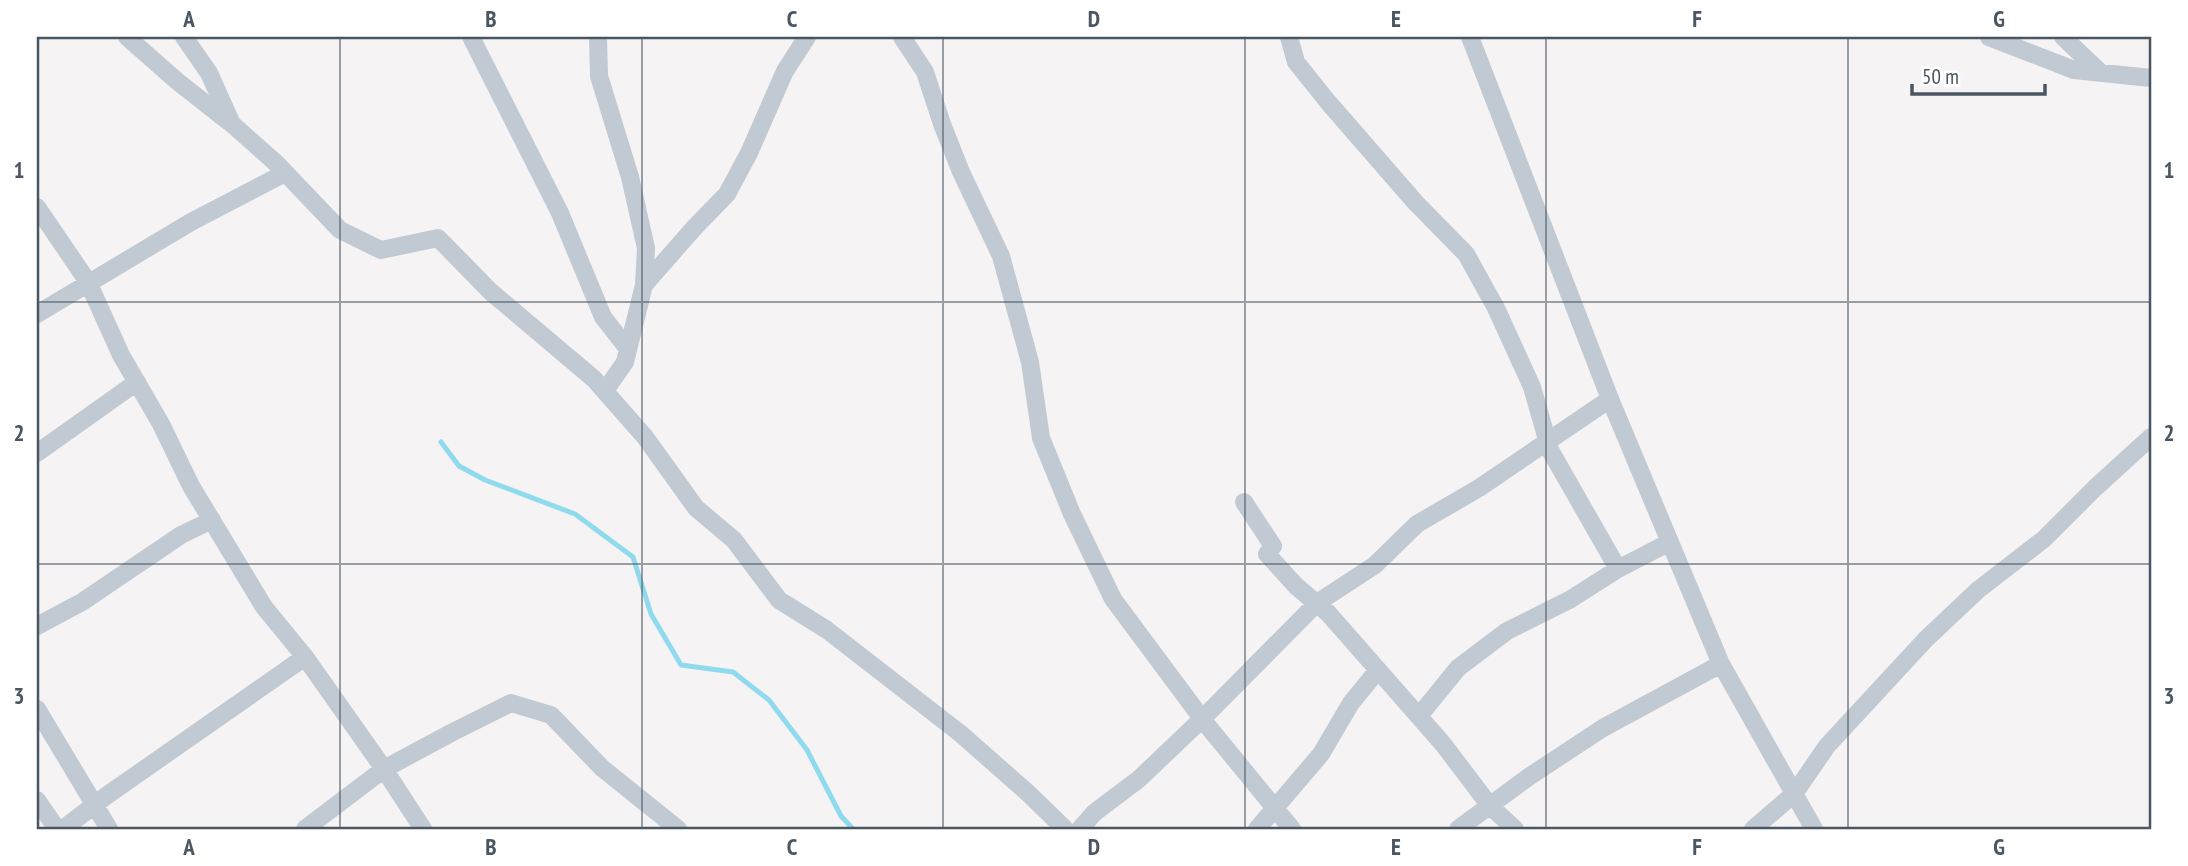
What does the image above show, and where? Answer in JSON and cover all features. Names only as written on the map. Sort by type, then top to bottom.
[{"type":"street","points":[[127,37],[232,124],[285,173],[340,230],[382,250],[438,238],[491,292],[605,391],[645,437],[696,508],[734,540],[779,600],[827,630],[961,734],[1065,829]]},
{"type":"street","points":[[184,37],[209,74],[232,124]]},
{"type":"street","points":[[471,37],[560,213],[603,317],[628,349]]},
{"type":"street","points":[[598,37],[599,76],[631,177],[646,248],[644,285],[625,362],[605,391]]},
{"type":"street","points":[[644,285],[727,194],[749,153],[785,71],[807,37]]},
{"type":"street","points":[[902,37],[925,72],[961,172],[1001,256],[1030,362],[1041,438],[1072,514],[1113,599],[1202,719],[1292,829]]},
{"type":"street","points":[[1289,37],[1296,62],[1328,102],[1415,202],[1466,254],[1496,307],[1532,387],[1550,450],[1618,569]]},
{"type":"street","points":[[1470,37],[1610,399],[1721,664],[1814,829]]},
{"type":"street","points":[[1989,37],[2074,70],[2151,78]]},
{"type":"street","points":[[2063,37],[2101,73]]},
{"type":"street","points":[[37,314],[191,222],[285,173]]},
{"type":"street","points":[[37,207],[88,282],[121,355],[212,520],[264,607],[305,657],[424,829]]},
{"type":"street","points":[[37,453],[137,382]]},
{"type":"street","points":[[1080,829],[1094,813],[1139,779],[1202,719],[1317,603],[1376,565],[1417,524],[1479,488],[1610,399]]},
{"type":"street","points":[[1753,829],[1794,794],[1827,746],[1926,639],[1978,590],[2044,539],[2151,436]]},
{"type":"street","points":[[1244,502],[1273,545],[1267,554],[1296,586],[1317,603],[1378,670],[1419,716],[1490,806],[1514,829]]},
{"type":"street","points":[[37,626],[82,602],[181,535],[212,520]]},
{"type":"street","points":[[1419,716],[1458,668],[1507,631],[1670,542]]},
{"type":"street","points":[[63,829],[305,657]]},
{"type":"street","points":[[1458,829],[1530,776],[1603,728],[1721,664]]},
{"type":"street","points":[[1257,829],[1321,754],[1351,703],[1378,670]]},
{"type":"street","points":[[304,829],[384,769],[511,703],[551,715],[602,768],[678,829]]},
{"type":"street","points":[[37,709],[109,829]]},
{"type":"street","points":[[37,800],[57,829]]},
{"type":"waterway","points":[[441,442],[459,466],[485,480],[575,514],[633,557],[651,614],[681,665],[733,672],[769,700],[807,750],[841,816],[853,829]]}]
